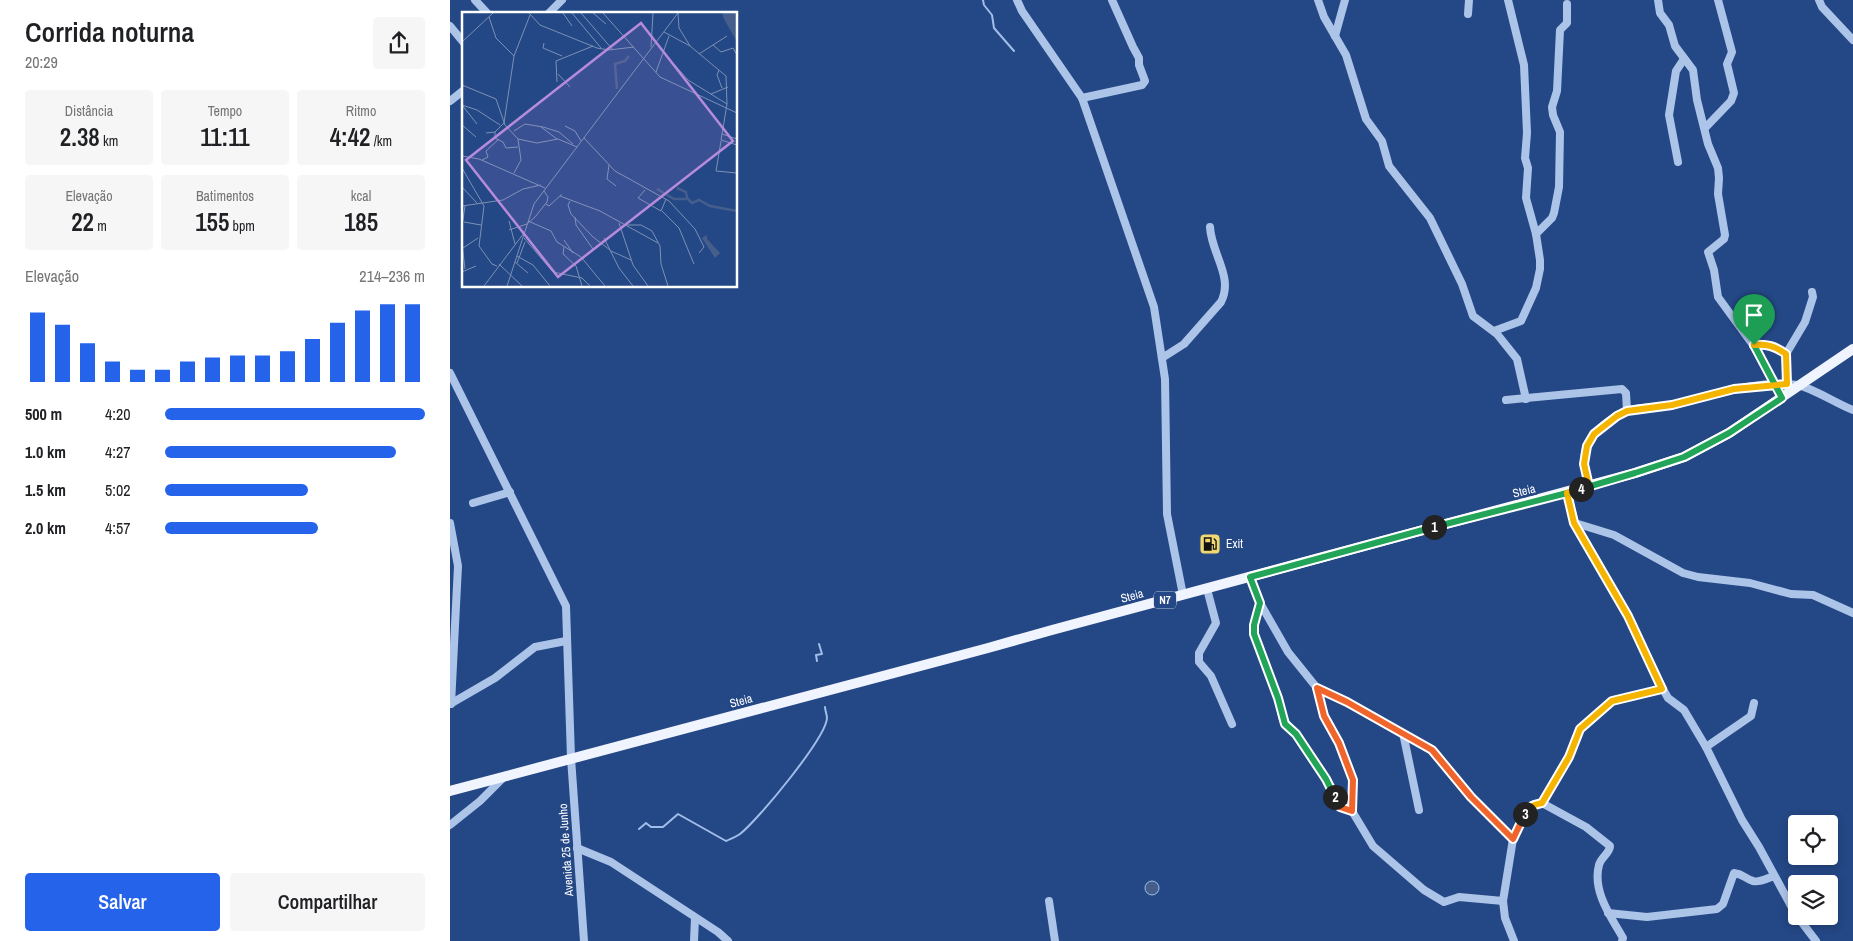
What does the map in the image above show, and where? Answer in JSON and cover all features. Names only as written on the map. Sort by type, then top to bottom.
[{"type":"main road","name":"Steia","points":[[450,790],[978,651],[1567,493],[1635,473],[1684,457],[1729,433],[1851,349]]},
{"type":"street","points":[[476,0],[486,12]]},
{"type":"street","points":[[550,12],[562,0]]},
{"type":"street","points":[[1017,0],[1022,11],[1082,98],[1152,298],[1165,380],[1167,514],[1183,595]]},
{"type":"street","points":[[1082,98],[1142,85],[1145,81],[1139,65],[1139,58],[1112,0]]},
{"type":"street","points":[[1318,0],[1324,17],[1348,59],[1366,119],[1382,141],[1391,169],[1430,218],[1462,284],[1473,316],[1476,320],[1494,331],[1517,359],[1526,399]]},
{"type":"street","points":[[1335,36],[1345,0]]},
{"type":"street","points":[[1468,14],[1469,0]]},
{"type":"street","points":[[1494,331],[1521,321],[1534,293],[1540,269],[1536,234],[1526,198],[1528,168],[1525,158],[1527,133],[1525,70],[1508,0]]},
{"type":"street","points":[[1658,0],[1660,13],[1669,25],[1675,46],[1694,70],[1697,100],[1708,144],[1718,168],[1718,194],[1725,235],[1724,239],[1709,250],[1708,256],[1714,270],[1718,297],[1754,345],[1782,398]]},
{"type":"street","points":[[1705,128],[1732,101],[1734,93],[1727,64],[1732,52],[1718,0]]},
{"type":"street","points":[[1819,0],[1822,7],[1853,40]]},
{"type":"street","points":[[1536,234],[1552,218],[1559,187],[1560,132],[1552,107],[1557,91],[1560,30],[1567,23],[1567,4]]},
{"type":"street","points":[[450,26],[462,41]]},
{"type":"street","points":[[1678,162],[1669,115],[1676,72],[1684,59]]},
{"type":"street","points":[[450,101],[462,92]]},
{"type":"street","points":[[1162,358],[1184,344],[1221,302],[1225,294],[1225,283],[1210,228]]},
{"type":"street","points":[[1787,384],[1786,354],[1805,322],[1813,297],[1812,292]]},
{"type":"street","points":[[1754,345],[1765,344],[1773,346],[1786,354]]},
{"type":"street","name":"Avenida 25 de Junho","points":[[450,372],[565,602],[571,758],[584,941]]},
{"type":"street","points":[[1589,486],[1584,464],[1589,440],[1608,422],[1627,411],[1672,405],[1734,389],[1787,384],[1800,385],[1853,410]]},
{"type":"street","points":[[1506,400],[1622,389],[1626,393],[1627,411]]},
{"type":"street","points":[[473,503],[510,492]]},
{"type":"street","points":[[1567,493],[1574,523],[1628,616],[1662,689],[1668,698],[1684,710],[1706,747],[1742,820],[1788,900]]},
{"type":"street","points":[[450,523],[458,566],[450,704]]},
{"type":"street","points":[[1574,523],[1614,535],[1683,573],[1698,577],[1750,583],[1791,594],[1813,595],[1853,613]]},
{"type":"street","points":[[1250,577],[1260,603],[1288,652],[1317,688],[1324,716],[1339,743],[1353,780],[1352,811],[1370,842],[1424,890],[1444,902],[1459,897],[1503,901]]},
{"type":"street","points":[[1207,589],[1216,623],[1198,657],[1202,668],[1211,676],[1232,724]]},
{"type":"street","points":[[1260,603],[1254,625],[1254,634],[1278,698],[1283,720],[1296,734],[1326,779],[1340,807],[1352,811]]},
{"type":"street","points":[[450,704],[495,678],[535,647],[566,641]]},
{"type":"street","points":[[1317,688],[1347,702],[1437,754],[1471,797],[1513,839]]},
{"type":"street","points":[[1542,803],[1569,757],[1580,729],[1612,701],[1662,689]]},
{"type":"street","points":[[1706,747],[1751,716],[1754,703]]},
{"type":"street","points":[[1403,733],[1419,810]]},
{"type":"street","points":[[450,825],[480,801],[506,775]]},
{"type":"street","points":[[1514,941],[1505,918],[1503,901],[1513,839],[1528,809],[1532,805],[1542,803],[1586,827],[1610,846],[1609,851],[1599,865],[1598,880],[1608,914],[1623,938],[1622,941]]},
{"type":"street","points":[[577,848],[611,862],[718,932],[728,941]]},
{"type":"street","points":[[1608,914],[1647,917],[1717,909],[1723,904],[1731,876],[1734,873],[1741,874],[1756,882],[1774,876]]},
{"type":"street","points":[[1049,901],[1055,941]]},
{"type":"street","points":[[694,941],[695,918]]},
{"type":"street","points":[[1804,925],[1816,941]]},
{"type":"water","points":[[1149,881],[1155,881],[1159,888],[1155,895],[1149,895],[1145,891],[1145,885]]},
{"type":"waterway","points":[[983,0],[984,5],[992,15],[994,28],[1014,51]]},
{"type":"waterway","points":[[817,661],[816,655],[822,654],[819,644]]},
{"type":"waterway","points":[[639,829],[646,823],[651,827],[663,827],[678,814],[726,841],[738,835],[761,813],[816,743],[827,718],[825,707]]},
{"type":"place","name":"Exit","points":[[1210,544]]},
{"type":"route","points":[[1754,345],[1765,344],[1773,346],[1786,354],[1787,384],[1774,385],[1755,386],[1734,389],[1672,405],[1627,411],[1608,422],[1589,440],[1584,464],[1589,486],[1567,493],[1574,523],[1628,616],[1662,689],[1614,700],[1580,729],[1569,757],[1542,803],[1532,805],[1528,809],[1520,829],[1513,839],[1471,797],[1432,750],[1399,730],[1317,688],[1324,716],[1339,743],[1354,785],[1352,811],[1340,807],[1326,779],[1296,734],[1283,720],[1278,698],[1254,634],[1254,625],[1260,603],[1250,577],[1567,493],[1684,457],[1729,433],[1782,398],[1774,385],[1754,345]]}]
